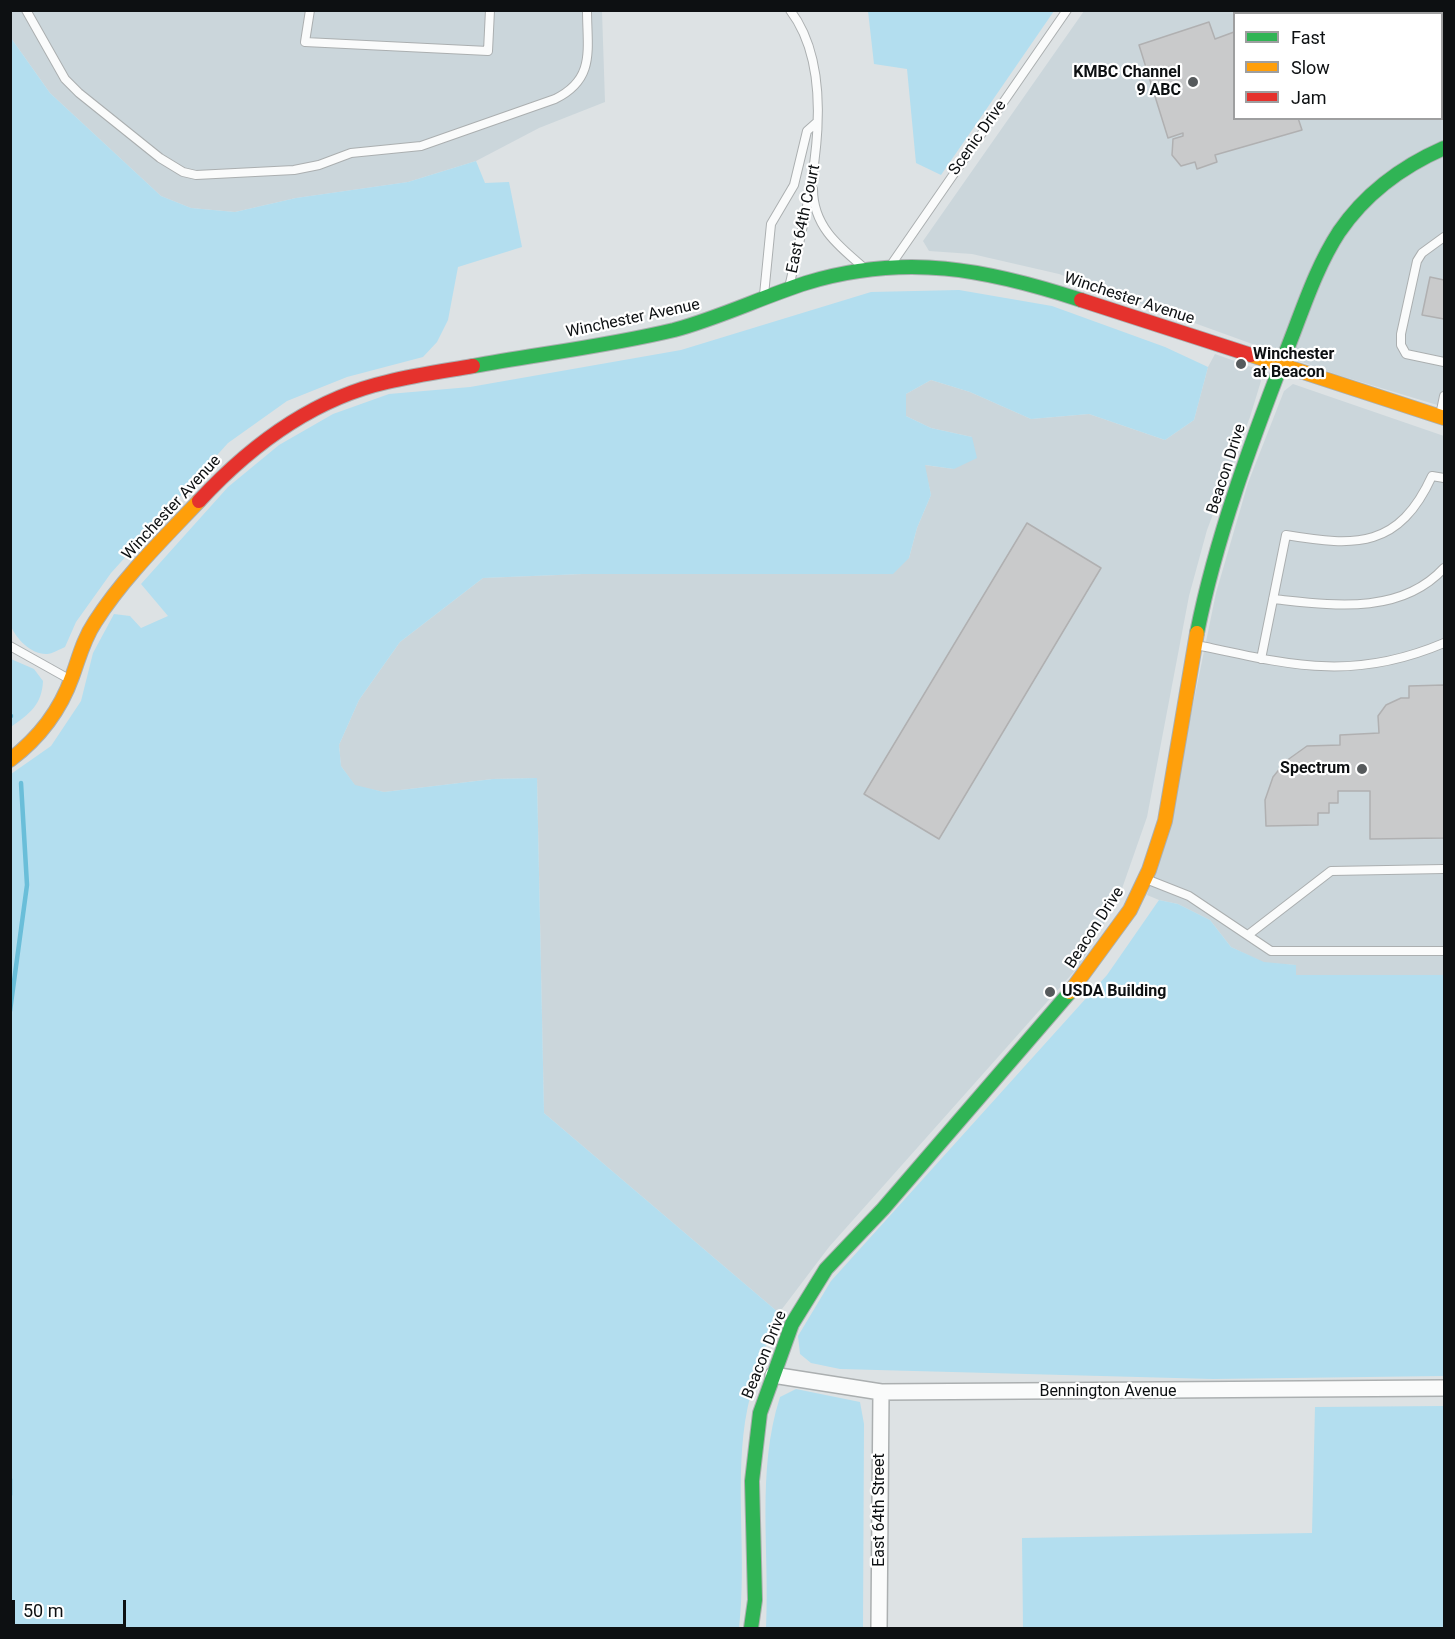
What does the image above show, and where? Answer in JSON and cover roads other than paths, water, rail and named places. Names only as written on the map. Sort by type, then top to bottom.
[{"type":"street","name":"Beacon Drive","points":[[751,1629],[755,1600],[752,1481],[760,1413],[792,1323],[826,1269],[883,1209],[1086,974],[1130,910],[1145,878],[1165,820],[1205,593],[1255,433],[1318,270],[1340,231],[1379,187],[1421,158],[1444,148]]},
{"type":"street","name":"Winchester Avenue","points":[[10,760],[28,747],[53,718],[71,680],[86,638],[106,604],[216,482],[264,439],[306,412],[345,394],[385,382],[673,330],[716,318],[789,289],[866,269],[890,266],[981,272],[1029,283],[1442,417]]},
{"type":"street","name":"Bennington Avenue","points":[[773,1375],[881,1392],[1444,1388]]},
{"type":"street","name":"East 64th Street","points":[[879,1629],[881,1392]]},
{"type":"lane","points":[[26,10],[65,79],[79,93],[160,158],[183,172],[196,175],[294,170],[361,151],[421,146],[555,99],[575,86],[587,66],[587,10]]},
{"type":"lane","points":[[310,10],[305,42],[488,51],[490,10]]},
{"type":"lane","name":"East 64th Court","points":[[789,289],[816,159],[817,78],[809,48],[790,10]]},
{"type":"lane","name":"Scenic Drive","points":[[890,266],[1067,10]]},
{"type":"lane","points":[[764,297],[771,224],[794,184],[807,131],[816,123]]},
{"type":"lane","points":[[813,174],[816,214],[827,234],[866,269]]},
{"type":"lane","points":[[1444,237],[1422,253],[1417,261],[1401,334],[1401,345],[1406,354],[1444,362]]},
{"type":"lane","points":[[1442,417],[1444,396]]},
{"type":"lane","points":[[1261,659],[1286,536],[1334,543],[1359,542],[1390,531],[1420,502],[1432,476],[1444,478]]},
{"type":"lane","points":[[1273,598],[1340,606],[1372,604],[1408,594],[1444,568]]},
{"type":"lane","points":[[1195,644],[1261,659],[1320,668],[1354,668],[1426,651],[1444,643]]},
{"type":"lane","points":[[10,646],[71,680]]},
{"type":"lane","points":[[1248,935],[1331,871],[1444,869]]},
{"type":"lane","points":[[1145,878],[1189,897],[1271,951],[1444,951]]},
{"type":"waterway","points":[[10,1011],[27,885],[21,783]]},
{"type":"waterway","points":[[10,1479],[10,1495]]},
{"type":"place","name":"KMBC Channel 9 ABC","points":[[1193,82]]},
{"type":"place","name":"Winchester at Beacon","points":[[1241,364]]},
{"type":"place","name":"Spectrum","points":[[1362,769]]},
{"type":"place","name":"USDA Building","points":[[1050,992]]}]
